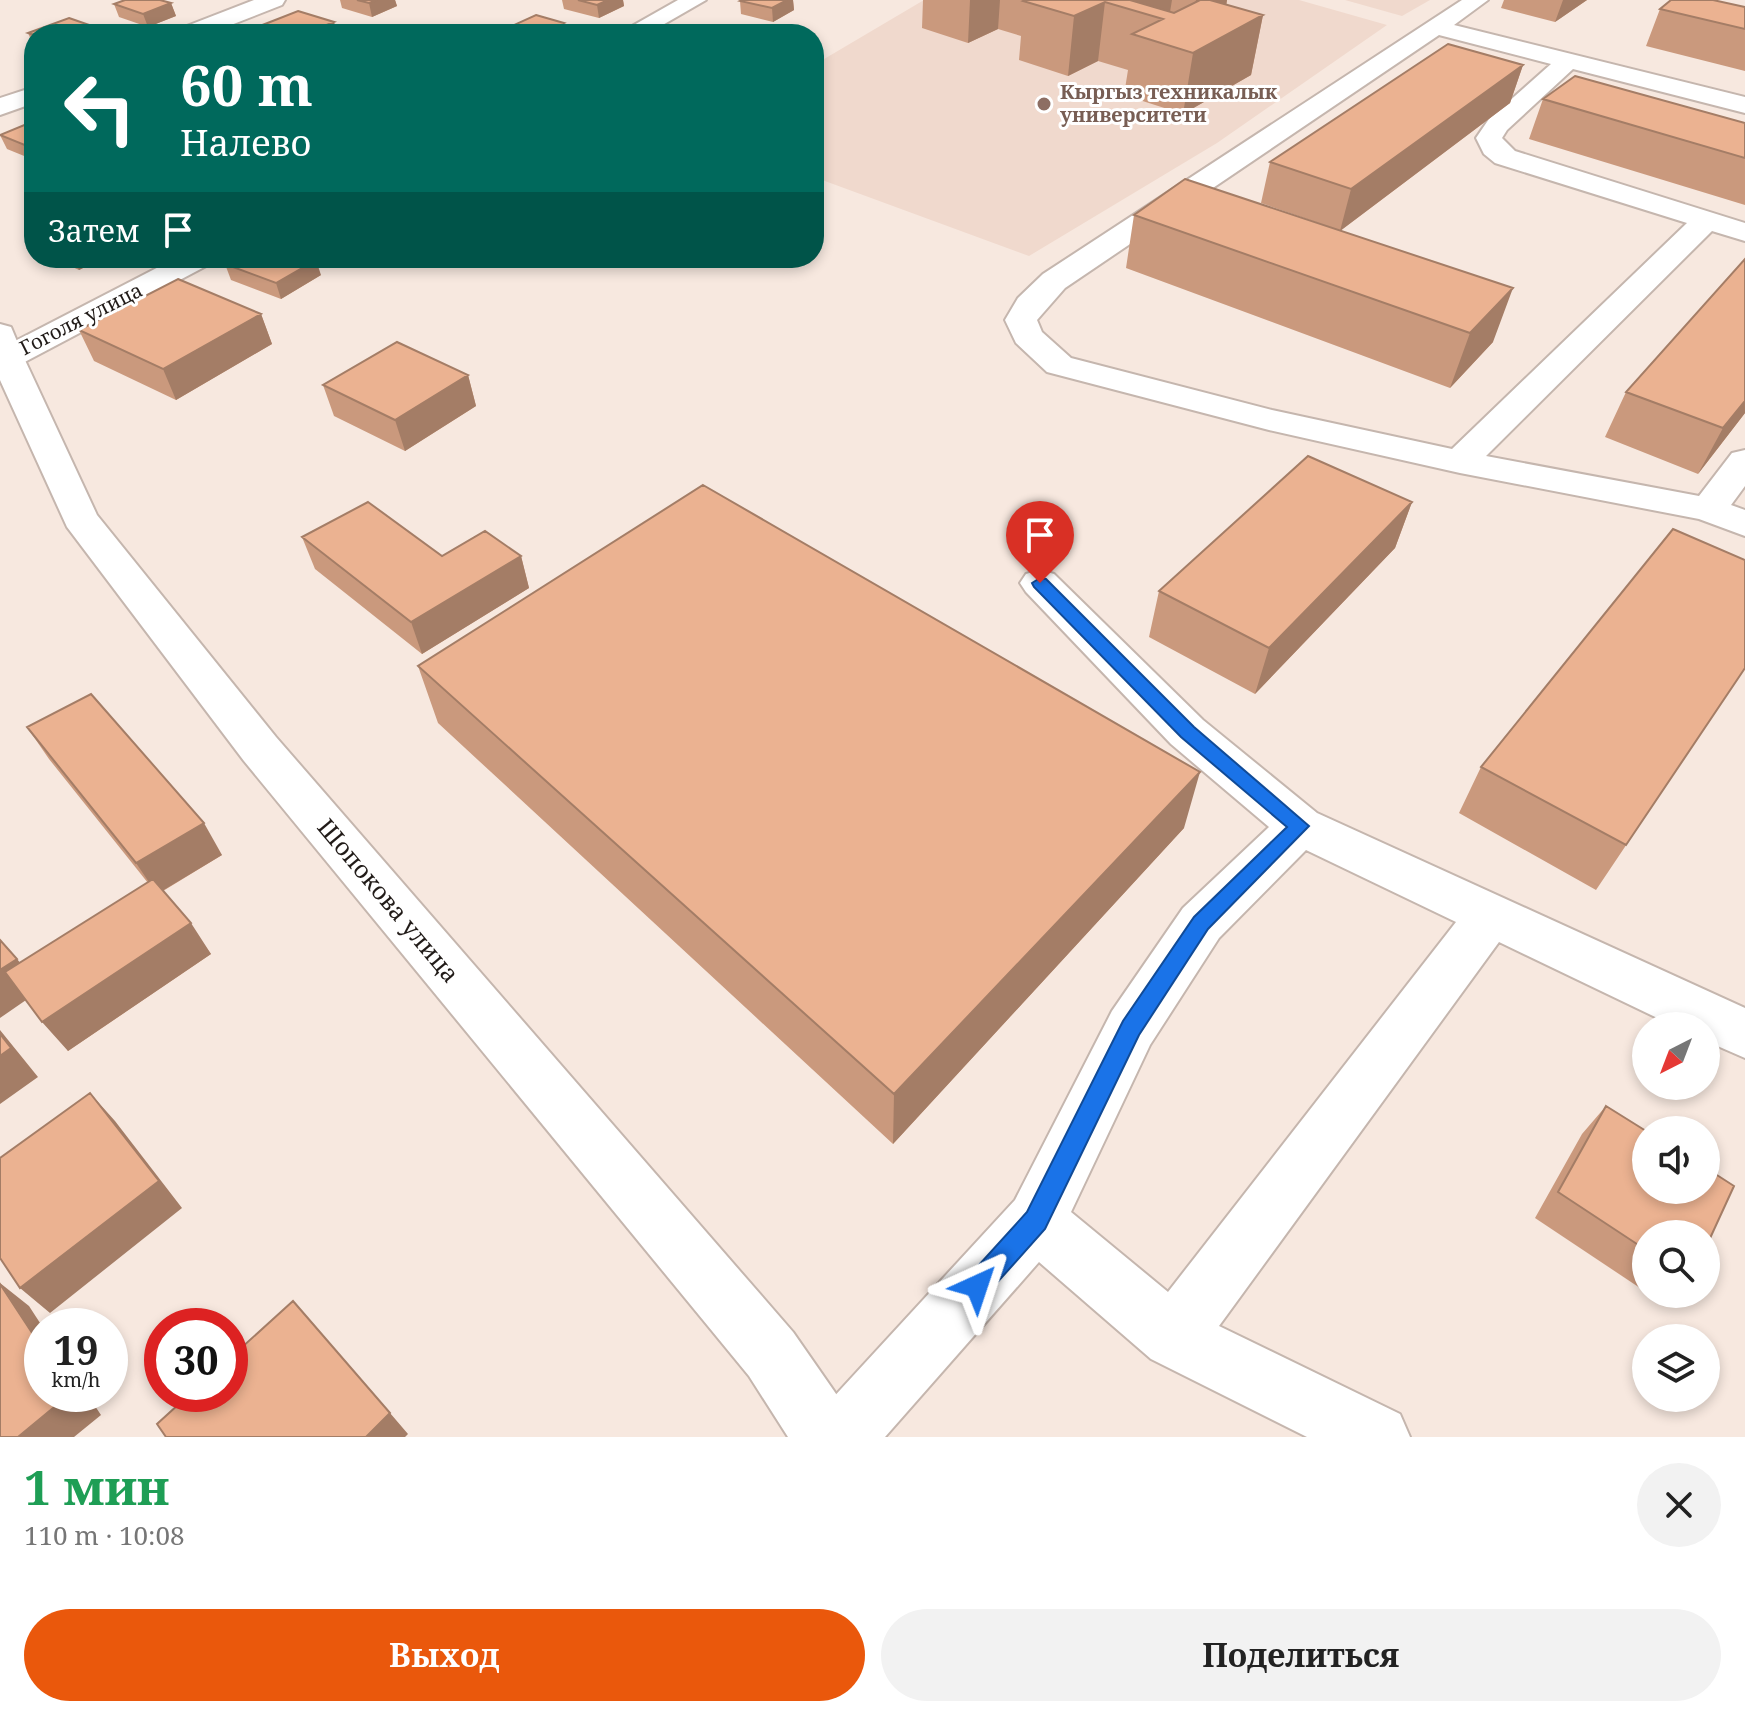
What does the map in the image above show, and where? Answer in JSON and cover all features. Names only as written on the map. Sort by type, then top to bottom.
[{"type":"street","points":[[213,24],[274,0]]},
{"type":"street","points":[[649,24],[695,0]]},
{"type":"street","points":[[1477,0],[1054,281],[1029,305],[1021,320],[1027,336],[1059,365],[1269,420],[1460,462],[1708,509],[1745,524]]},
{"type":"street","points":[[1434,27],[1745,105]]},
{"type":"street","points":[[1568,61],[1498,125],[1489,138],[1493,148],[1505,157],[1745,232]]},
{"type":"street","points":[[0,107],[24,98]]},
{"type":"street","points":[[1460,462],[1707,220]]},
{"type":"street","name":"Гоголя улица","points":[[3,346],[177,268]]},
{"type":"street","name":"Шопокова улица","points":[[3,346],[80,519],[260,749],[771,1354],[827,1437]]},
{"type":"street","points":[[1708,509],[1745,461]]},
{"type":"street","points":[[1040,583],[1187,732],[1300,826],[1745,1034]]},
{"type":"street","points":[[841,1437],[1036,1221],[1131,1028],[1201,923],[1300,826]]},
{"type":"street","points":[[1173,1337],[1491,914]]},
{"type":"street","points":[[1036,1221],[1173,1337],[1377,1437]]},
{"type":"shaded area","name":"Кыргыз техникалык университети","points":[[924,0],[1299,0],[1387,25],[1217,143],[1029,256],[824,181],[824,59]]},
{"type":"shaded area","points":[[1345,0],[1430,0],[1402,16]]},
{"type":"building","points":[[125,0],[171,3],[143,14],[114,4]]},
{"type":"building","points":[[578,0],[608,0],[597,5]]},
{"type":"building","points":[[742,0],[787,0],[772,8]]},
{"type":"building","points":[[1025,0],[1130,0],[1174,13],[1200,0],[1210,0],[1263,15],[1193,53],[1132,34],[1163,19],[1105,2],[1074,16]]},
{"type":"building","points":[[1671,0],[1713,0],[1745,7],[1745,29],[1660,9]]},
{"type":"building","points":[[298,11],[334,22],[329,24],[265,24]]},
{"type":"building","points":[[536,15],[564,23],[562,24],[516,24]]},
{"type":"building","points":[[69,18],[86,24],[53,24]]},
{"type":"building","points":[[1448,44],[1523,65],[1351,189],[1270,162]]},
{"type":"building","points":[[1575,76],[1745,123],[1745,158],[1543,99]]},
{"type":"building","points":[[24,125],[24,145],[0,135]]},
{"type":"building","points":[[1185,179],[1513,288],[1470,333],[1134,215]]},
{"type":"building","points":[[1745,259],[1745,401],[1723,428],[1626,392]]},
{"type":"building","points":[[236,268],[302,268],[276,283]]},
{"type":"building","points":[[178,279],[261,314],[163,369],[79,330]]},
{"type":"building","points":[[397,342],[468,375],[395,420],[323,385]]},
{"type":"building","points":[[1308,456],[1412,502],[1269,648],[1159,591]]},
{"type":"building","points":[[703,485],[1200,772],[894,1094],[418,666]]},
{"type":"building","points":[[368,502],[442,556],[485,531],[521,556],[411,622],[302,537]]},
{"type":"building","points":[[1673,529],[1745,560],[1745,668],[1626,845],[1481,767]]},
{"type":"building","points":[[91,694],[204,823],[136,863],[27,727]]},
{"type":"building","points":[[153,879],[191,923],[42,1022],[5,972]]},
{"type":"building","points":[[0,940],[17,959],[0,970]]},
{"type":"building","points":[[0,1034],[11,1048],[0,1056]]},
{"type":"building","points":[[90,1093],[159,1181],[20,1288],[0,1258],[0,1158]]},
{"type":"building","points":[[1606,1106],[1632,1122],[1632,1204],[1720,1204],[1720,1177],[1734,1186],[1718,1220],[1632,1220],[1632,1241],[1558,1192]]},
{"type":"building","points":[[0,1284],[24,1321],[24,1412],[48,1412],[18,1437],[0,1437]]},
{"type":"building","points":[[293,1301],[390,1413],[366,1437],[166,1437],[157,1424],[170,1412],[248,1412],[248,1342]]},
{"type":"place","name":"Кыргыз техникалык университети","points":[[1044,104]]},
{"type":"route","points":[[977,1286],[1036,1221],[1131,1028],[1201,923],[1300,826],[1187,732],[1040,583]]}]
